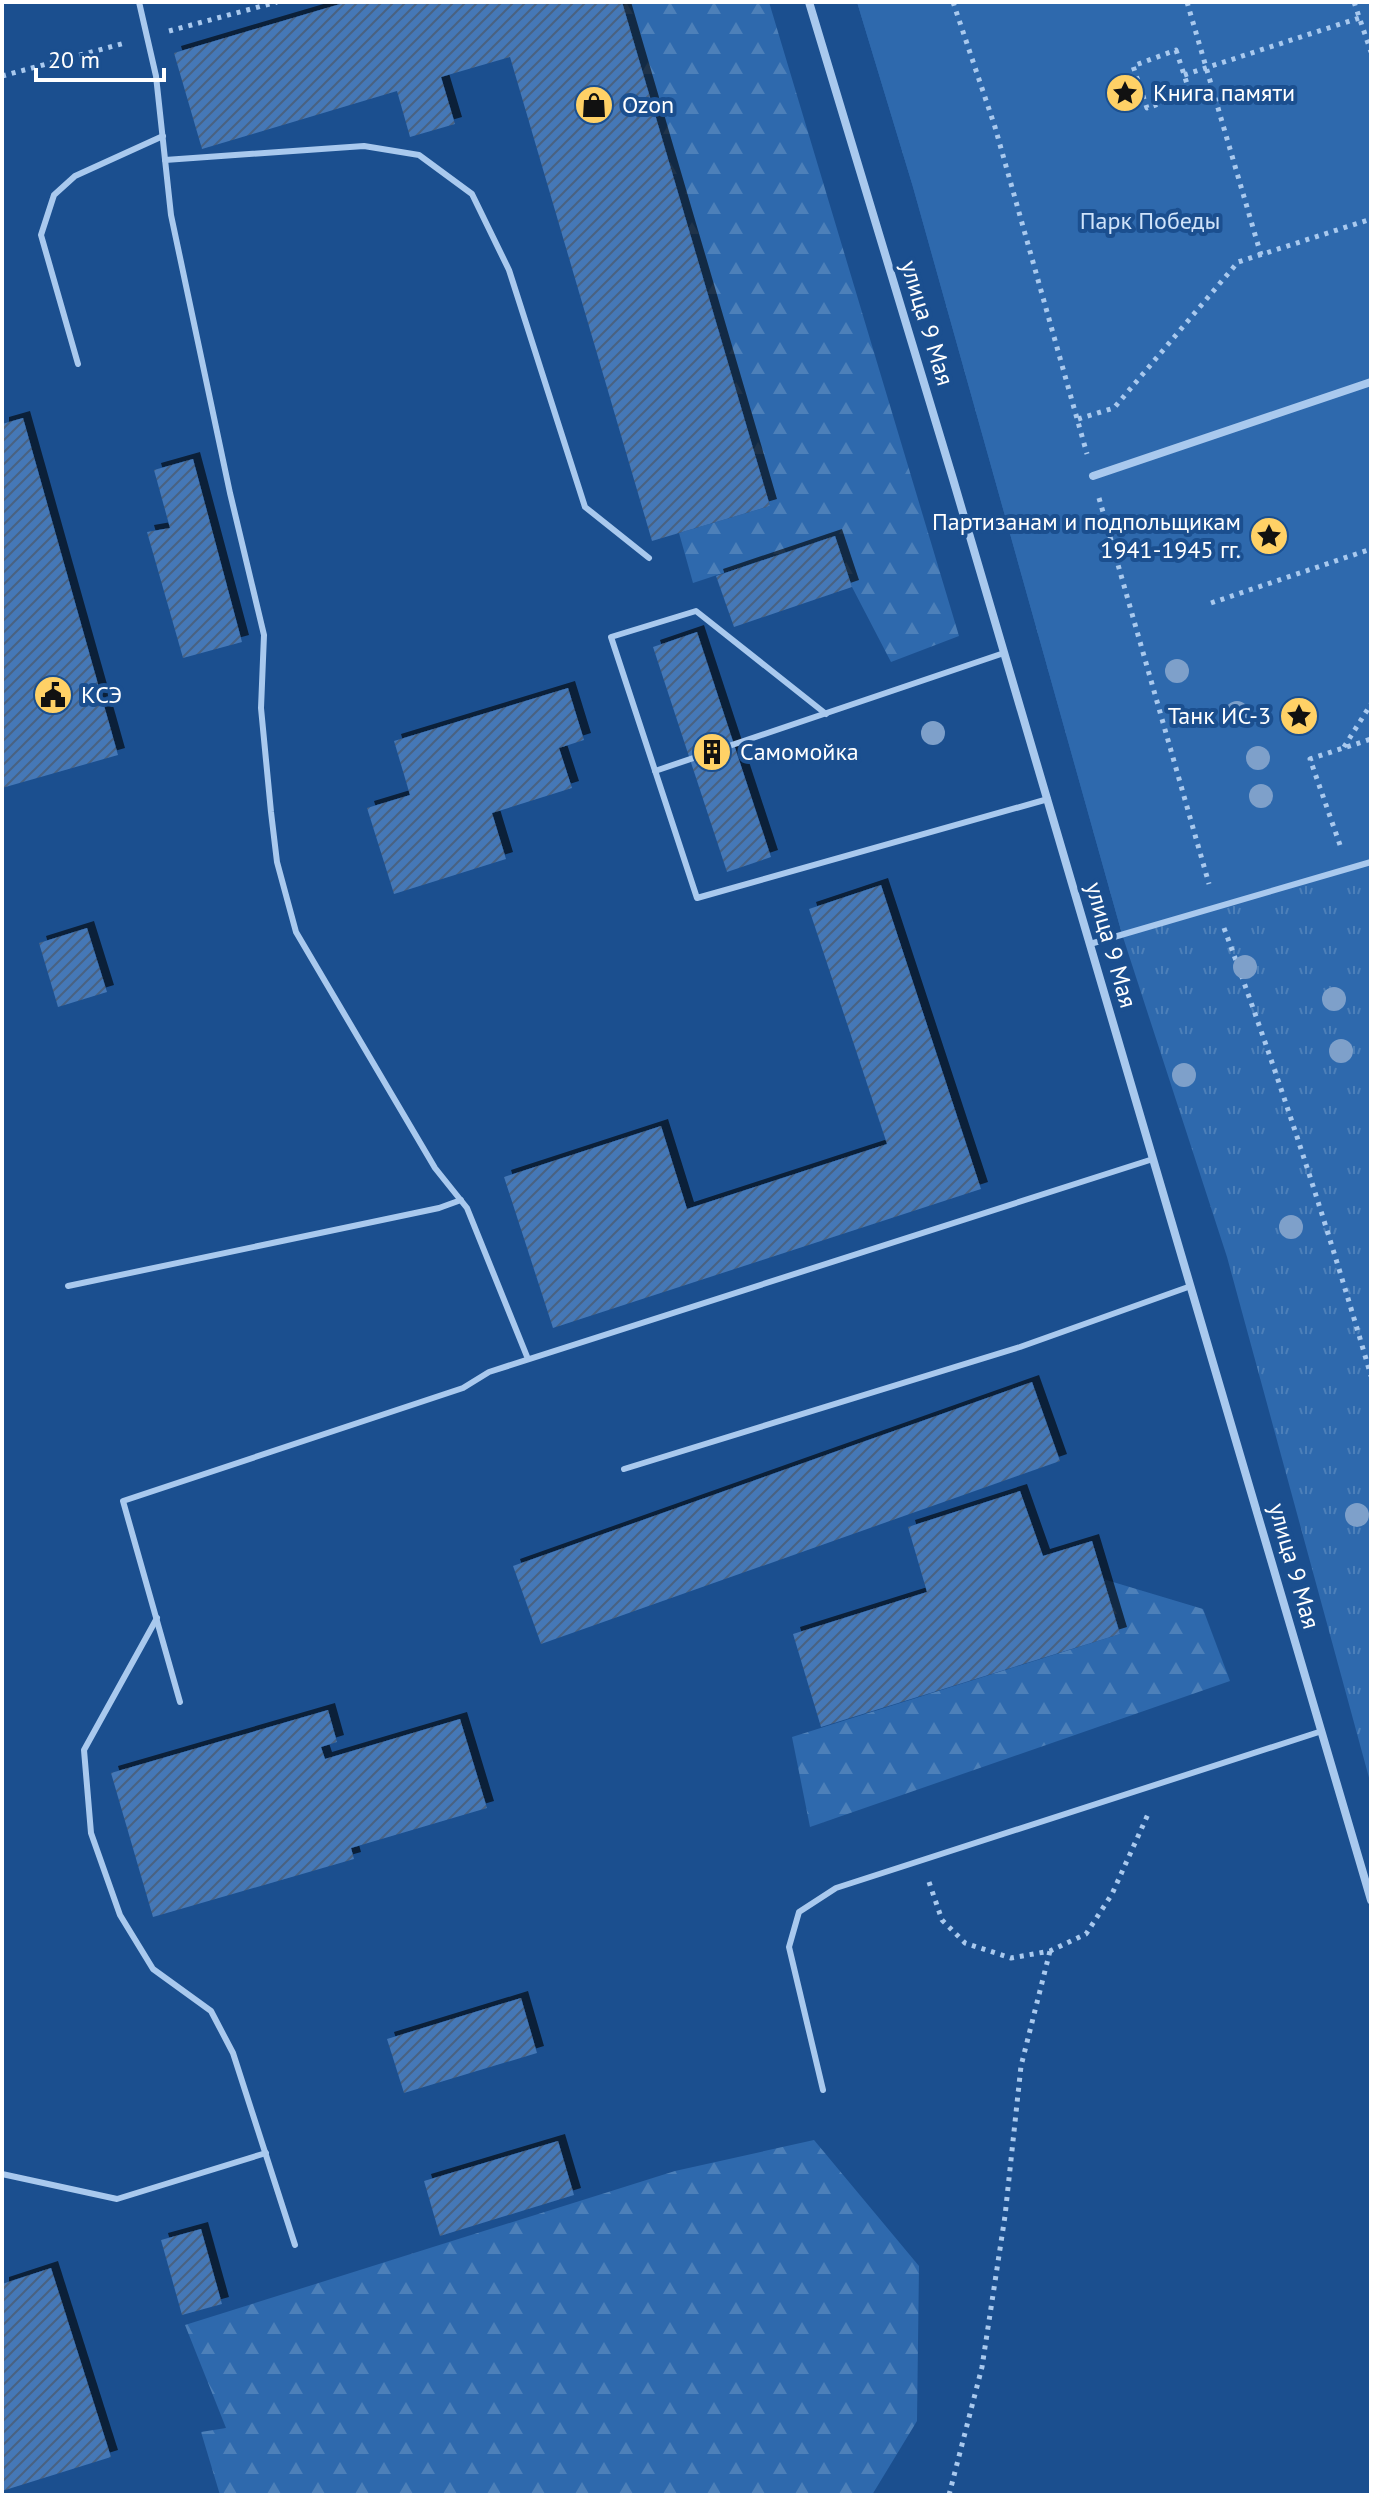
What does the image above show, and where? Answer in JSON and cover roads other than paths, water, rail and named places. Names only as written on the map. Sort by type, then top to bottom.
[{"type":"street","name":"улица 9 Мая","points":[[809,2],[1048,799],[1371,1900]]},
{"type":"street","points":[[1093,476],[1371,382]]},
{"type":"lane","points":[[139,2],[156,76],[171,215],[230,493],[264,635],[261,708],[271,812],[277,862],[296,932],[435,1168],[467,1208],[528,1359]]},
{"type":"lane","points":[[78,364],[41,235],[54,195],[75,176],[163,136]]},
{"type":"lane","points":[[165,160],[364,146],[419,155],[472,194],[509,270],[585,507],[649,558]]},
{"type":"lane","points":[[826,714],[696,611],[611,637],[697,898],[1048,799]]},
{"type":"lane","points":[[655,771],[1004,653]]},
{"type":"lane","points":[[1090,944],[1371,862]]},
{"type":"lane","points":[[180,1702],[123,1501],[463,1388],[489,1372],[528,1359],[1153,1159]]},
{"type":"lane","points":[[68,1286],[439,1208],[461,1200]]},
{"type":"lane","points":[[624,1469],[1020,1347],[1191,1286]]},
{"type":"lane","points":[[157,1618],[84,1750],[91,1833],[120,1915],[153,1969],[211,2011],[233,2053],[295,2245]]},
{"type":"lane","points":[[823,2090],[789,1947],[799,1912],[836,1888],[1322,1731]]},
{"type":"lane","points":[[2,2174],[117,2199],[266,2153]]},
{"type":"place","name":"Книга памяти","points":[[1125,93]]},
{"type":"place","name":"Ozon","points":[[594,105]]},
{"type":"place","name":"Партизанам и подпольщикам 1941-1945 гг.","points":[[1269,536]]},
{"type":"place","name":"КСЭ","points":[[53,695]]},
{"type":"place","name":"Танк ИС-3","points":[[1299,716]]},
{"type":"place","name":"Самомойка","points":[[712,752]]},
{"type":"park label","name":"Парк Победы","points":[[1150,221]]}]
